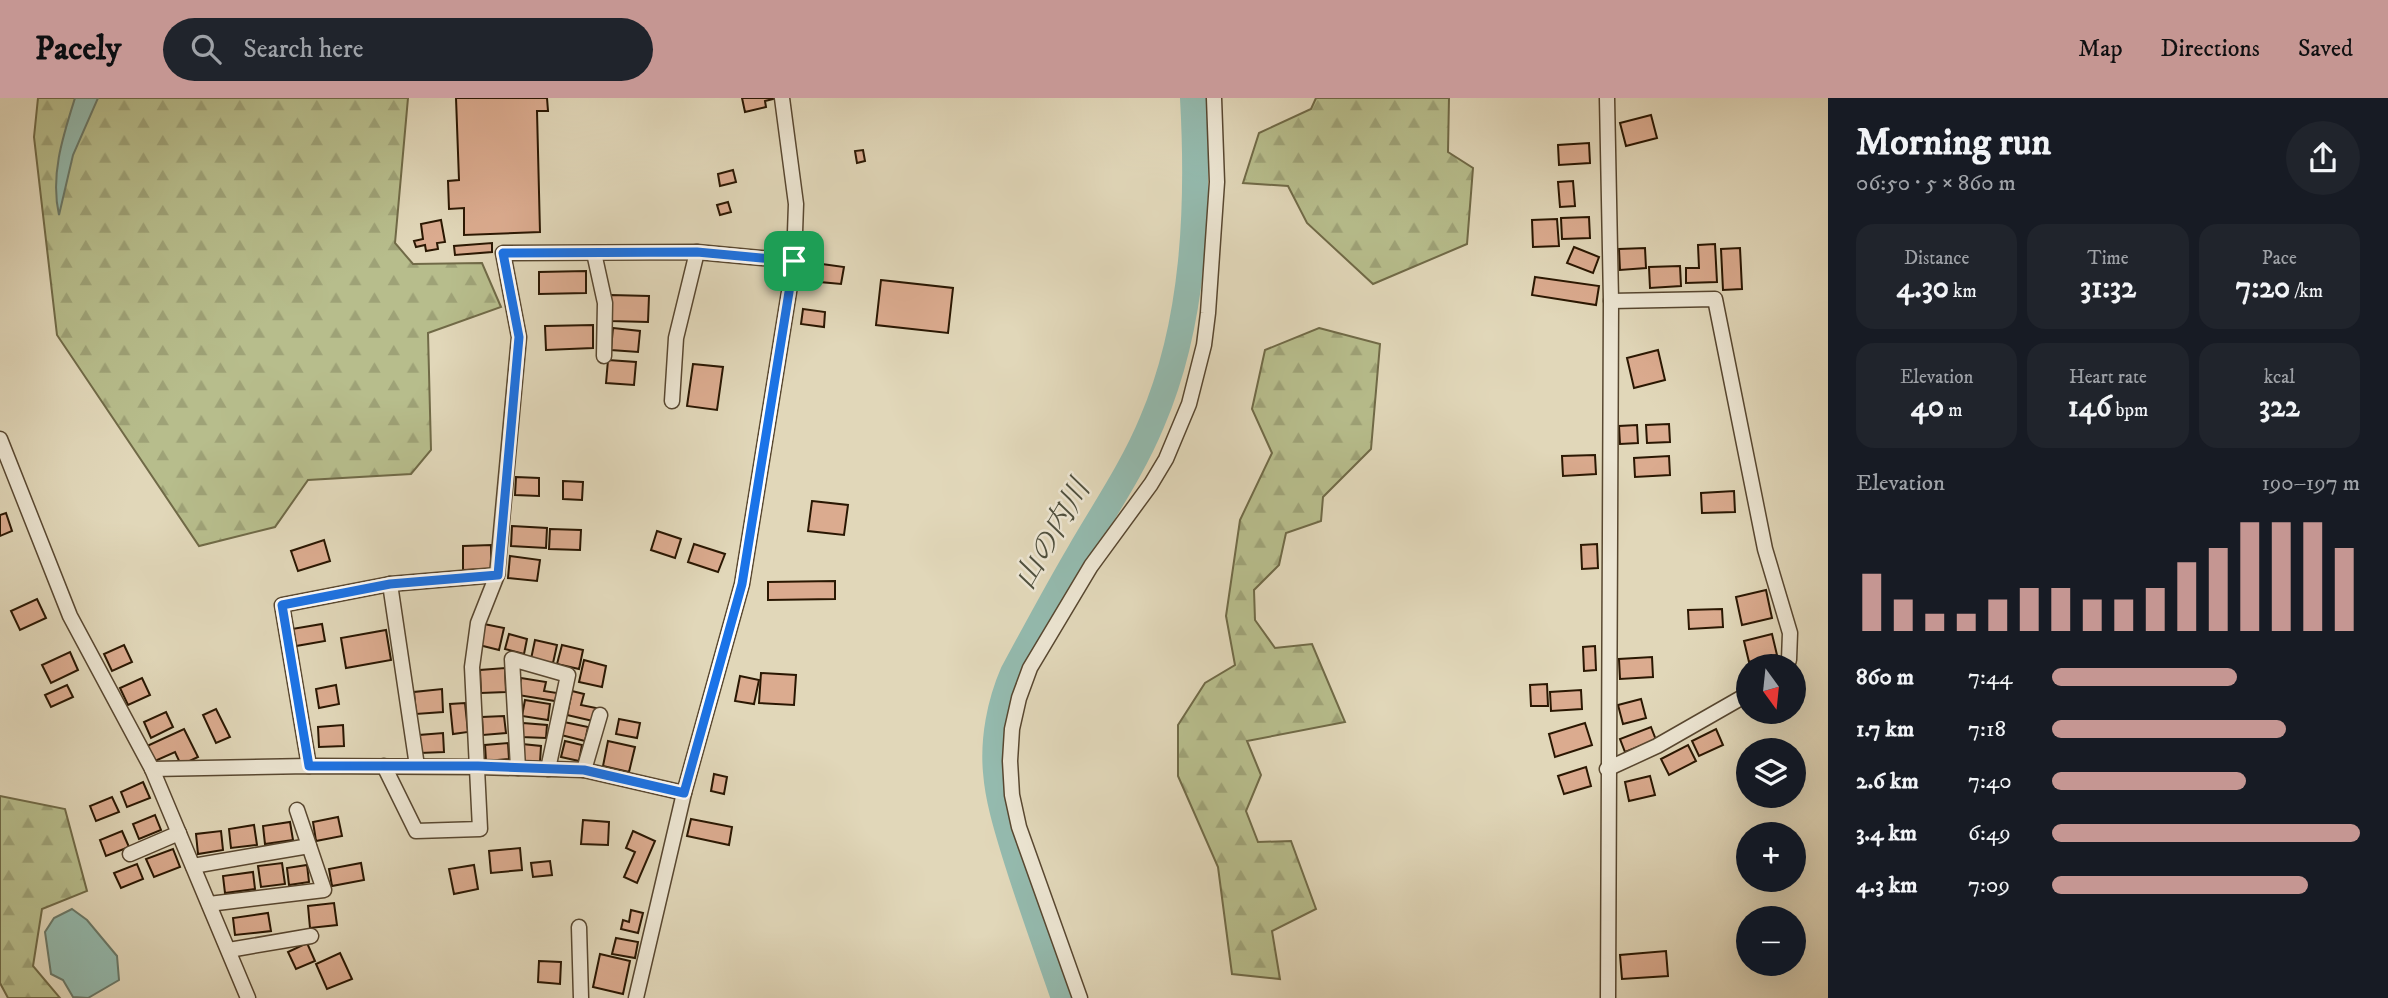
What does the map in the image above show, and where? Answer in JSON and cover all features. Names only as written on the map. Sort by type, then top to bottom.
[{"type":"street","points":[[636,998],[684,793],[742,584],[794,261],[796,204],[782,98]]},
{"type":"street","points":[[1080,998],[1019,827],[1011,783],[1012,729],[1030,668],[1091,566],[1152,484],[1166,459],[1189,404],[1204,345],[1208,313],[1217,182],[1214,98]]},
{"type":"street","points":[[1608,98],[1611,301],[1608,998]]},
{"type":"street","points":[[384,766],[416,831],[480,829],[472,667],[478,623],[498,575],[519,337],[503,253],[697,252],[794,261]]},
{"type":"street","points":[[672,401],[676,338],[697,252]]},
{"type":"street","points":[[594,253],[605,303],[604,356]]},
{"type":"street","points":[[1611,301],[1715,299],[1765,549],[1790,633],[1789,654]]},
{"type":"street","points":[[0,439],[70,616],[152,769],[248,998]]},
{"type":"street","points":[[309,766],[282,605],[390,584],[498,575]]},
{"type":"street","points":[[390,584],[417,766]]},
{"type":"street","points":[[519,768],[512,659],[568,675],[548,769]]},
{"type":"street","points":[[1607,769],[1657,746],[1736,701]]},
{"type":"street","points":[[584,770],[600,715]]},
{"type":"street","points":[[152,769],[478,766],[584,770],[684,793]]},
{"type":"street","points":[[209,904],[324,890],[297,810]]},
{"type":"street","points":[[130,854],[179,833]]},
{"type":"street","points":[[193,866],[309,846]]},
{"type":"street","points":[[579,927],[581,998]]},
{"type":"street","points":[[229,950],[311,936]]},
{"type":"green space","points":[[38,98],[408,98],[395,243],[413,264],[482,263],[501,307],[428,333],[431,450],[411,474],[308,480],[275,527],[199,546],[57,335],[34,137]]},
{"type":"green space","points":[[1316,98],[1449,98],[1448,152],[1473,168],[1467,244],[1373,284],[1307,223],[1288,186],[1243,183],[1259,133],[1311,109]]},
{"type":"green space","points":[[1319,328],[1380,344],[1371,449],[1323,497],[1321,521],[1286,533],[1279,565],[1254,590],[1255,620],[1275,648],[1312,644],[1345,722],[1247,741],[1261,775],[1246,811],[1258,842],[1291,841],[1316,909],[1272,931],[1280,979],[1232,974],[1218,867],[1178,776],[1178,725],[1205,683],[1235,665],[1226,616],[1240,520],[1272,453],[1252,409],[1265,350]]},
{"type":"green space","points":[[0,796],[65,809],[87,891],[42,909],[33,966],[60,998],[8,998],[0,983]]},
{"type":"water","points":[[75,98],[98,98],[73,155],[59,215],[57,170],[62,141]]},
{"type":"water","points":[[72,909],[87,920],[117,956],[119,980],[88,998],[73,997],[63,980],[51,974],[45,932],[54,918]]},
{"type":"building","points":[[456,98],[547,98],[548,111],[537,111],[540,232],[464,235],[464,208],[449,209],[448,181],[459,180]]},
{"type":"building","points":[[742,98],[777,98],[765,101],[766,107],[745,112]]},
{"type":"building","points":[[1651,115],[1657,138],[1626,146],[1620,123]]},
{"type":"building","points":[[1589,143],[1590,163],[1559,165],[1558,145]]},
{"type":"building","points":[[863,150],[865,161],[857,163],[855,151]]},
{"type":"building","points":[[733,170],[736,182],[720,186],[718,174]]},
{"type":"building","points":[[1573,181],[1575,206],[1560,207],[1558,182]]},
{"type":"building","points":[[728,202],[731,212],[720,215],[717,205]]},
{"type":"building","points":[[1589,217],[1590,238],[1562,239],[1561,218]]},
{"type":"building","points":[[1557,219],[1559,246],[1533,247],[1532,220]]},
{"type":"building","points":[[441,220],[445,242],[437,243],[438,249],[426,251],[425,245],[416,247],[414,241],[423,239],[421,224]]},
{"type":"building","points":[[492,243],[492,252],[455,255],[454,246]]},
{"type":"building","points":[[1715,244],[1717,282],[1686,283],[1686,268],[1699,268],[1698,245]]},
{"type":"building","points":[[1574,247],[1599,257],[1593,273],[1567,263]]},
{"type":"building","points":[[1645,248],[1646,268],[1620,270],[1619,249]]},
{"type":"building","points":[[1740,248],[1742,289],[1723,290],[1721,249]]},
{"type":"building","points":[[822,264],[844,267],[841,284],[820,282]]},
{"type":"building","points":[[1680,266],[1681,286],[1650,288],[1649,267]]},
{"type":"building","points":[[586,271],[586,293],[539,294],[539,272]]},
{"type":"building","points":[[1535,277],[1599,286],[1596,305],[1532,295]]},
{"type":"building","points":[[881,280],[953,288],[948,333],[876,325]]},
{"type":"building","points":[[611,295],[649,296],[648,322],[610,321]]},
{"type":"building","points":[[803,309],[825,312],[824,327],[801,324]]},
{"type":"building","points":[[593,325],[593,348],[546,350],[545,326]]},
{"type":"building","points":[[613,328],[640,331],[638,352],[611,350]]},
{"type":"building","points":[[1658,350],[1665,380],[1634,388],[1627,358]]},
{"type":"building","points":[[608,360],[636,362],[634,385],[606,383]]},
{"type":"building","points":[[693,364],[723,367],[717,410],[687,406]]},
{"type":"building","points":[[1669,424],[1670,442],[1647,443],[1646,425]]},
{"type":"building","points":[[1637,425],[1638,443],[1620,444],[1619,426]]},
{"type":"building","points":[[1595,455],[1596,474],[1563,476],[1562,456]]},
{"type":"building","points":[[1669,456],[1670,475],[1635,477],[1634,458]]},
{"type":"building","points":[[516,477],[539,478],[539,496],[515,495]]},
{"type":"building","points":[[563,481],[583,482],[582,500],[563,499]]},
{"type":"building","points":[[1734,491],[1735,512],[1702,513],[1701,493]]},
{"type":"building","points":[[812,501],[848,505],[844,535],[808,531]]},
{"type":"building","points":[[6,513],[12,531],[0,536],[0,515]]},
{"type":"building","points":[[512,526],[547,528],[546,548],[511,546]]},
{"type":"building","points":[[550,529],[581,530],[580,550],[549,549]]},
{"type":"building","points":[[657,531],[681,539],[675,558],[651,550]]},
{"type":"building","points":[[324,540],[330,561],[298,571],[291,551]]},
{"type":"building","points":[[694,544],[725,554],[718,572],[688,562]]},
{"type":"building","points":[[1597,544],[1598,568],[1582,569],[1581,545]]},
{"type":"building","points":[[491,545],[491,569],[463,570],[463,546]]},
{"type":"building","points":[[510,556],[540,560],[537,581],[508,578]]},
{"type":"building","points":[[835,581],[835,599],[768,600],[768,582]]},
{"type":"building","points":[[1766,590],[1772,618],[1742,625],[1736,597]]},
{"type":"building","points":[[37,599],[46,618],[20,630],[11,611]]},
{"type":"building","points":[[1722,609],[1723,627],[1689,629],[1688,610]]},
{"type":"building","points":[[322,624],[325,641],[296,646],[292,629]]},
{"type":"building","points":[[484,624],[504,628],[499,650],[479,645]]},
{"type":"building","points":[[386,630],[391,660],[346,668],[341,638]]},
{"type":"building","points":[[509,634],[527,639],[524,654],[505,649]]},
{"type":"building","points":[[1772,634],[1777,654],[1747,654],[1744,641]]},
{"type":"building","points":[[535,640],[557,645],[553,663],[531,659]]},
{"type":"building","points":[[124,645],[132,662],[112,671],[104,654]]},
{"type":"building","points":[[562,645],[583,650],[579,669],[557,664]]},
{"type":"building","points":[[1595,646],[1596,670],[1584,671],[1583,647]]},
{"type":"building","points":[[70,652],[78,670],[51,683],[42,665]]},
{"type":"building","points":[[1652,657],[1653,677],[1620,679],[1619,659]]},
{"type":"building","points":[[584,660],[606,666],[602,687],[579,682]]},
{"type":"building","points":[[505,668],[506,692],[481,693],[480,670]]},
{"type":"building","points":[[761,673],[796,675],[794,705],[759,703]]},
{"type":"building","points":[[740,676],[759,680],[754,704],[735,701]]},
{"type":"building","points":[[142,678],[150,695],[128,705],[120,688]]},
{"type":"building","points":[[521,678],[546,682],[544,691],[557,693],[555,701],[518,695]]},
{"type":"building","points":[[1547,684],[1548,706],[1531,706],[1530,685]]},
{"type":"building","points":[[67,685],[73,697],[51,707],[45,695]]},
{"type":"building","points":[[336,685],[339,704],[319,708],[316,689]]},
{"type":"building","points":[[442,689],[443,712],[416,714],[414,692]]},
{"type":"building","points":[[1581,690],[1582,709],[1551,711],[1550,692]]},
{"type":"building","points":[[572,691],[584,694],[581,705],[596,708],[593,721],[567,715]]},
{"type":"building","points":[[1641,699],[1646,718],[1623,724],[1618,705]]},
{"type":"building","points":[[525,700],[550,704],[548,720],[522,716]]},
{"type":"building","points":[[465,703],[468,732],[453,734],[450,704]]},
{"type":"building","points":[[216,709],[230,737],[216,743],[203,715]]},
{"type":"building","points":[[166,712],[173,727],[151,738],[144,722]]},
{"type":"building","points":[[504,716],[506,733],[483,735],[482,717]]},
{"type":"building","points":[[619,719],[640,723],[637,738],[616,734]]},
{"type":"building","points":[[564,722],[588,727],[585,741],[561,735]]},
{"type":"building","points":[[523,723],[547,725],[546,738],[522,737]]},
{"type":"building","points":[[1585,723],[1592,745],[1555,757],[1549,734]]},
{"type":"building","points":[[343,725],[344,746],[319,747],[318,727]]},
{"type":"building","points":[[1651,727],[1656,740],[1625,752],[1620,739]]},
{"type":"building","points":[[184,729],[198,757],[181,765],[175,752],[155,761],[147,746]]},
{"type":"building","points":[[1716,729],[1723,745],[1699,756],[1692,741]]},
{"type":"building","points":[[443,733],[444,752],[420,753],[419,735]]},
{"type":"building","points":[[565,741],[582,745],[579,761],[561,757]]},
{"type":"building","points":[[608,741],[635,747],[629,772],[603,766]]},
{"type":"building","points":[[508,743],[509,759],[486,761],[485,745]]},
{"type":"building","points":[[522,744],[541,746],[540,762],[521,761]]},
{"type":"building","points":[[1688,745],[1696,761],[1669,775],[1661,759]]},
{"type":"building","points":[[1586,767],[1591,786],[1564,794],[1558,776]]},
{"type":"building","points":[[714,774],[727,777],[724,794],[711,791]]},
{"type":"building","points":[[1650,776],[1655,795],[1629,801],[1625,782]]},
{"type":"building","points":[[143,782],[150,798],[127,807],[121,792]]},
{"type":"building","points":[[112,797],[119,812],[96,821],[90,806]]},
{"type":"building","points":[[155,815],[161,830],[139,839],[133,824]]},
{"type":"building","points":[[338,817],[342,836],[316,841],[313,822]]},
{"type":"building","points":[[691,819],[732,827],[729,845],[687,836]]},
{"type":"building","points":[[583,820],[609,822],[608,845],[581,844]]},
{"type":"building","points":[[290,822],[293,840],[265,844],[263,826]]},
{"type":"building","points":[[254,825],[257,845],[231,848],[229,829]]},
{"type":"building","points":[[122,831],[129,847],[106,856],[100,840]]},
{"type":"building","points":[[221,831],[223,850],[198,854],[196,834]]},
{"type":"building","points":[[633,831],[655,841],[637,883],[624,877],[635,852],[626,848]]},
{"type":"building","points":[[520,848],[522,870],[491,873],[489,851]]},
{"type":"building","points":[[173,849],[180,867],[154,877],[146,859]]},
{"type":"building","points":[[550,861],[552,875],[533,877],[531,863]]},
{"type":"building","points":[[282,863],[285,884],[261,887],[258,866]]},
{"type":"building","points":[[361,863],[364,880],[332,886],[329,869]]},
{"type":"building","points":[[137,864],[143,879],[121,888],[114,873]]},
{"type":"building","points":[[307,865],[309,882],[289,885],[287,868]]},
{"type":"building","points":[[474,865],[478,889],[454,894],[449,869]]},
{"type":"building","points":[[253,872],[255,889],[225,893],[223,876]]},
{"type":"building","points":[[334,903],[337,925],[310,928],[308,906]]},
{"type":"building","points":[[631,910],[643,913],[638,933],[621,929],[623,920],[629,922]]},
{"type":"building","points":[[268,913],[271,931],[235,935],[233,918]]},
{"type":"building","points":[[616,938],[638,942],[635,958],[612,954]]},
{"type":"building","points":[[307,943],[315,961],[296,969],[288,952]]},
{"type":"building","points":[[1666,951],[1668,976],[1622,979],[1620,955]]},
{"type":"building","points":[[340,953],[352,979],[327,989],[316,964]]},
{"type":"building","points":[[600,954],[630,961],[623,994],[593,987]]},
{"type":"building","points":[[539,961],[561,962],[560,984],[538,982]]},
{"type":"waterway","name":"山の内川","points":[[1064,998],[1003,812],[995,760],[997,734],[1004,696],[1013,673],[1136,456],[1166,384],[1177,344],[1191,263],[1195,180],[1193,98]]},
{"type":"route","points":[[697,252],[794,261],[742,584],[684,793],[584,770],[478,766],[309,766],[282,605],[390,584],[498,575],[519,337],[503,253],[697,252]]}]
